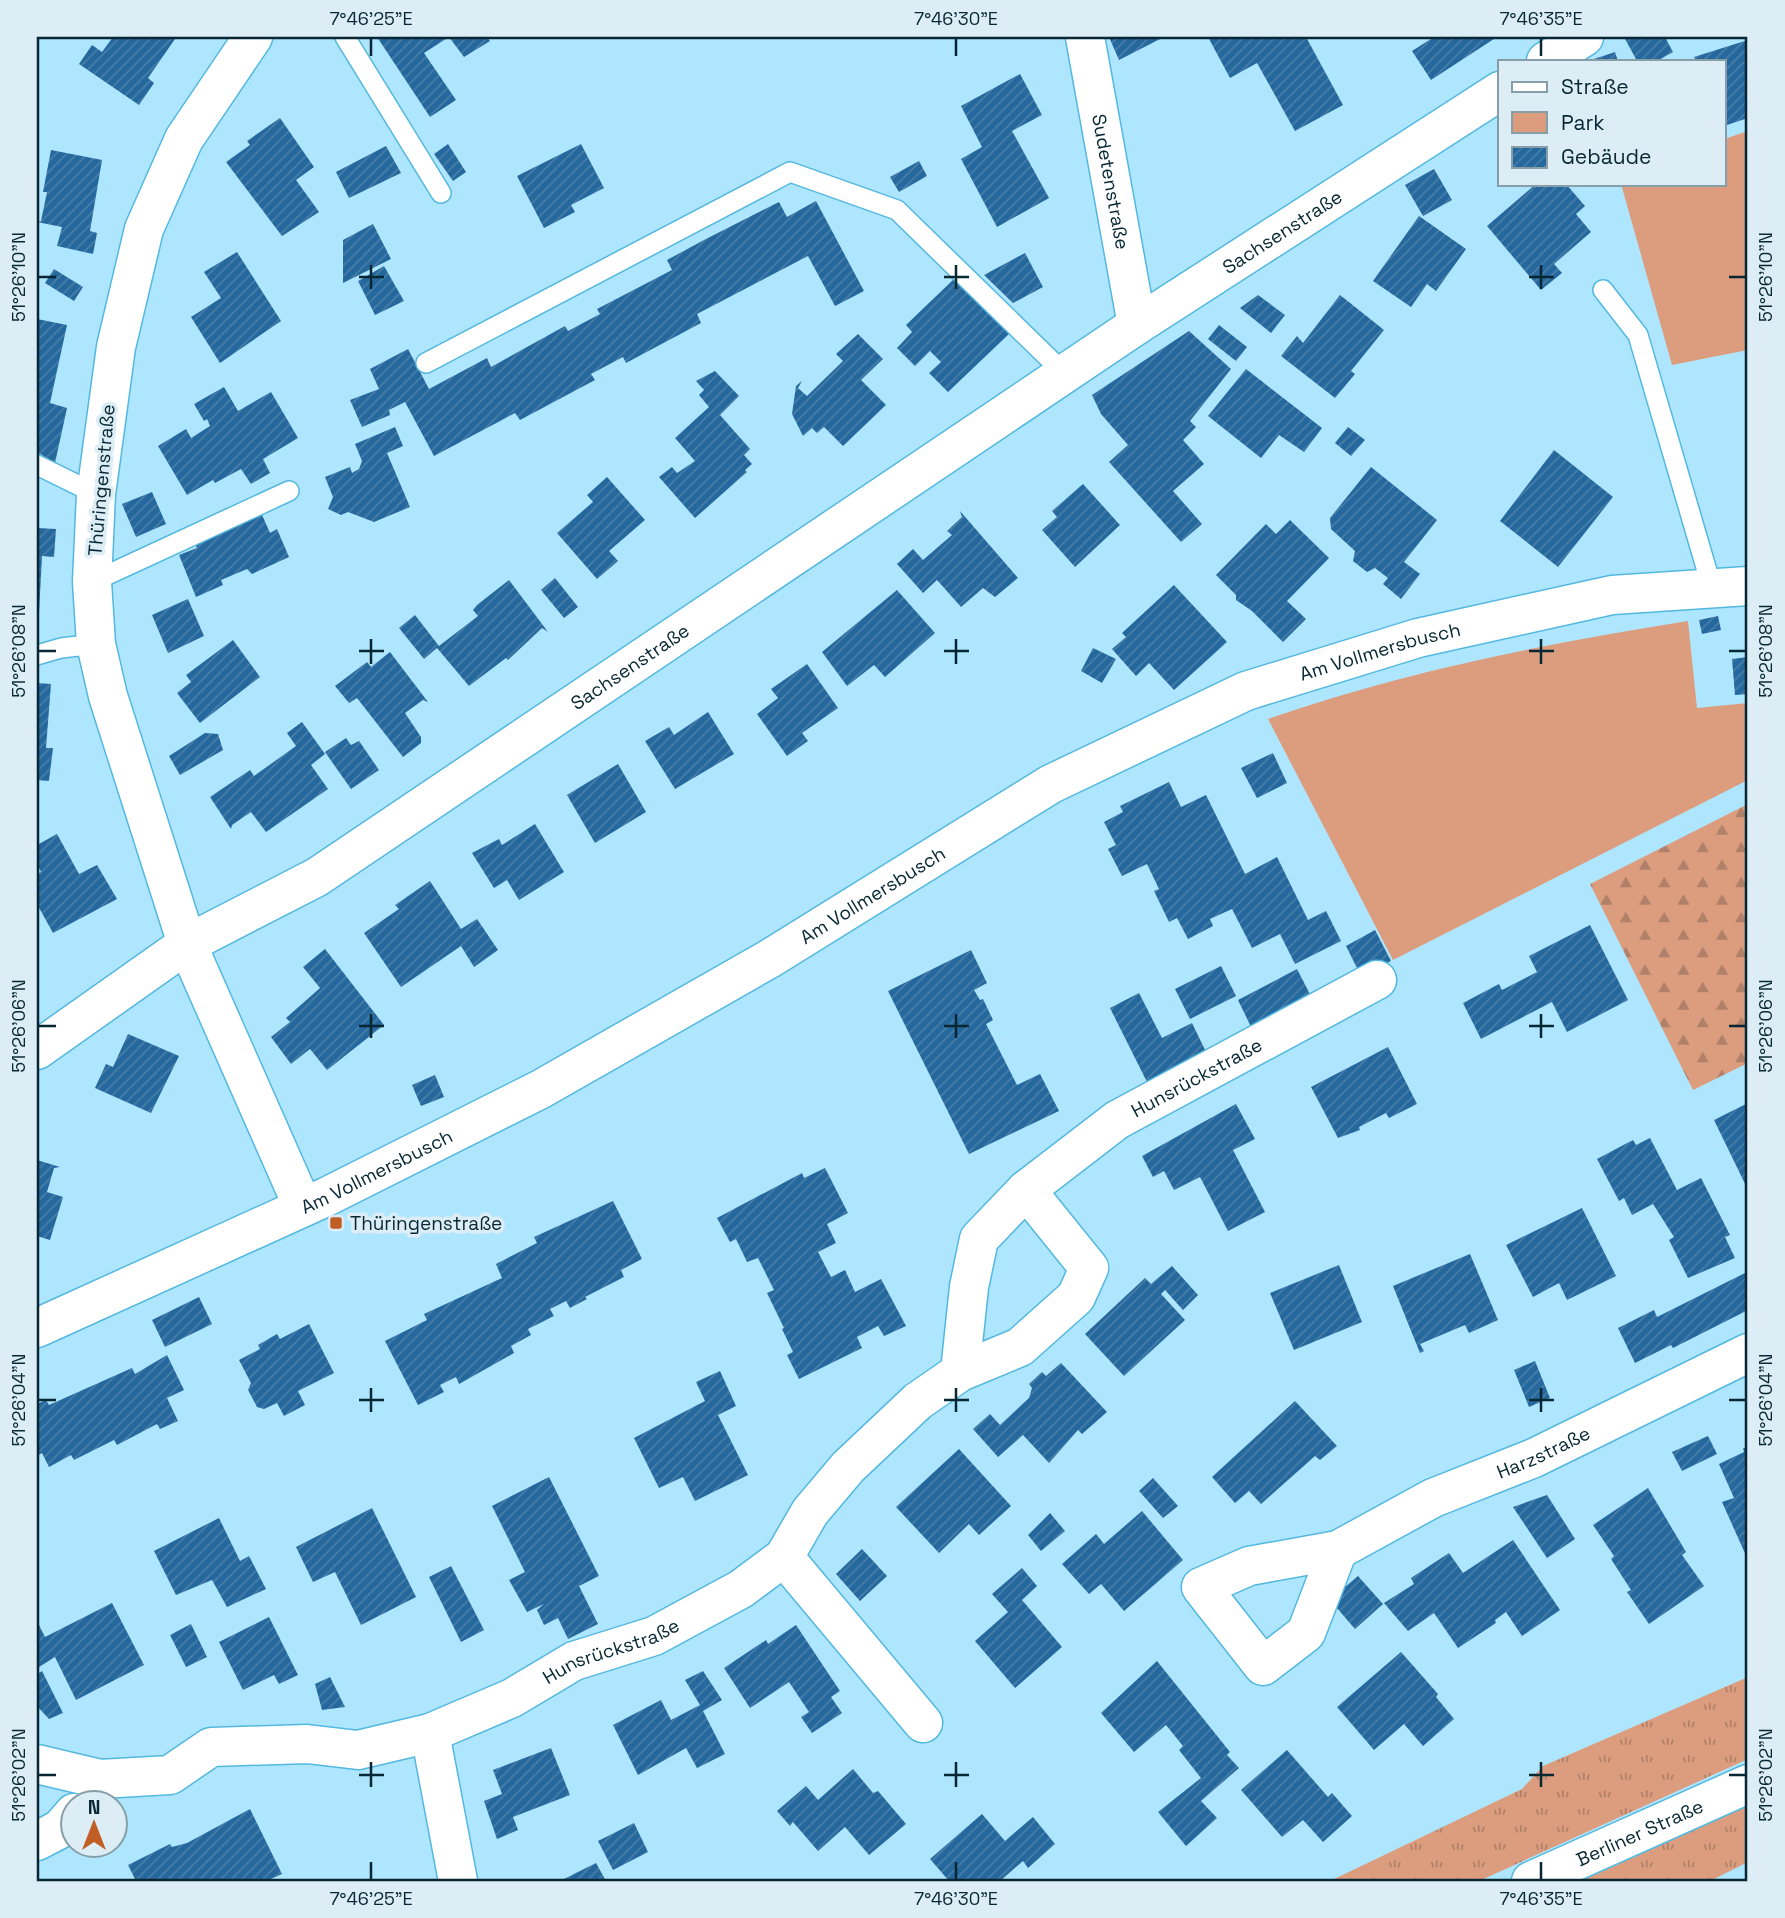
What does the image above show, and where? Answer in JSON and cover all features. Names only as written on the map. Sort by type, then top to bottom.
[{"type":"street","name":"Thüringenstraße","points":[[253,37],[184,139],[144,229],[116,346],[96,494],[92,582],[96,644],[131,774],[187,944],[303,1207]]},
{"type":"street","name":"Sudetenstraße","points":[[1085,37],[1138,325]]},
{"type":"street","points":[[1548,60],[1584,37]]},
{"type":"street","name":"Sachsenstraße","points":[[187,944],[317,877],[1138,325],[1498,92]]},
{"type":"street","name":"Am Vollmersbusch","points":[[37,1328],[303,1207],[541,1089],[769,959],[1051,784],[1246,691],[1418,638],[1612,594],[1730,587]]},
{"type":"street","points":[[37,1050],[187,944]]},
{"type":"street","name":"Hunsrückstraße","points":[[960,1372],[968,1287],[979,1240],[1026,1190],[1117,1120],[1377,980]]},
{"type":"street","name":"Hunsrückstraße","points":[[106,1788],[170,1775],[211,1747],[307,1744],[358,1750],[430,1733],[512,1698],[574,1661],[654,1636],[741,1589],[784,1557],[810,1512],[848,1467],[918,1401],[960,1372],[1020,1347],[1076,1297],[1089,1268],[1026,1190]]},
{"type":"street","name":"Harzstraße","points":[[1338,1550],[1433,1497],[1534,1458],[1748,1353]]},
{"type":"street","points":[[784,1557],[923,1723]]},
{"type":"street","points":[[430,1733],[458,1881]]},
{"type":"street","name":"Hunsrückstraße","points":[[37,1764],[85,1788]]},
{"type":"street","name":"Berliner Straße","points":[[1531,1881],[1748,1784]]},
{"type":"street","points":[[37,1841],[60,1829]]},
{"type":"lane","points":[[345,37],[441,193]]},
{"type":"lane","points":[[426,363],[790,172],[897,210],[1065,374]]},
{"type":"lane","points":[[1603,290],[1638,335],[1730,587]]},
{"type":"lane","points":[[37,465],[96,494]]},
{"type":"lane","points":[[92,582],[289,491]]},
{"type":"lane","points":[[37,655],[61,648],[96,644]]},
{"type":"green space","points":[[1748,131],[1748,350],[1672,365],[1622,186],[1726,186],[1726,138]]},
{"type":"green space","points":[[1688,621],[1697,708],[1748,703],[1748,780],[1393,960],[1268,719],[1423,673],[1581,639]]},
{"type":"green space","points":[[1748,804],[1748,1063],[1693,1090],[1590,884]]},
{"type":"green space","points":[[1748,1677],[1748,1759],[1479,1881],[1330,1881],[1522,1789],[1543,1766]]},
{"type":"green space","points":[[1748,1806],[1748,1862],[1710,1881],[1581,1881]]},
{"type":"building","points":[[113,37],[175,39],[148,78],[154,83],[139,105],[79,64],[92,45],[102,52]]},
{"type":"building","points":[[377,37],[449,37],[424,53],[456,100],[430,117]]},
{"type":"building","points":[[449,37],[487,37],[490,41],[464,57]]},
{"type":"building","points":[[1109,37],[1164,37],[1119,60]]},
{"type":"building","points":[[1208,37],[1306,37],[1343,105],[1295,131],[1257,63],[1230,78]]},
{"type":"building","points":[[1434,37],[1497,37],[1431,80],[1412,51]]},
{"type":"building","points":[[1624,37],[1665,37],[1673,52],[1659,60],[1636,60]]},
{"type":"building","points":[[1748,40],[1748,118],[1726,125],[1726,60],[1696,60],[1694,57]]},
{"type":"building","points":[[1615,52],[1618,60],[1591,60]]},
{"type":"building","points":[[1020,74],[1042,115],[1012,131],[1049,198],[997,227],[961,159],[982,147],[961,106]]},
{"type":"building","points":[[280,118],[314,167],[296,180],[319,212],[282,236],[226,162],[250,145],[247,141]]},
{"type":"building","points":[[448,144],[466,172],[453,181],[434,154]]},
{"type":"building","points":[[581,144],[604,188],[571,205],[575,212],[544,228],[517,176]]},
{"type":"building","points":[[386,146],[401,173],[349,198],[336,172]]},
{"type":"building","points":[[51,150],[102,160],[90,231],[97,233],[93,254],[57,246],[62,227],[37,222],[41,221],[47,192],[43,192]]},
{"type":"building","points":[[919,161],[927,176],[899,192],[890,177]]},
{"type":"building","points":[[1434,169],[1452,200],[1423,216],[1405,185]]},
{"type":"building","points":[[1534,186],[1568,186],[1585,206],[1576,214],[1591,232],[1554,264],[1562,273],[1541,290],[1487,226]]},
{"type":"building","points":[[816,201],[864,291],[835,306],[808,256],[697,314],[701,323],[626,363],[623,357],[591,374],[595,380],[520,420],[515,413],[434,456],[405,402],[389,410],[390,415],[362,427],[350,400],[379,389],[370,369],[408,349],[429,389],[487,358],[491,367],[565,326],[568,331],[600,314],[597,309],[672,270],[667,260],[704,240],[779,202],[787,217]]},
{"type":"building","points":[[1419,216],[1466,249],[1436,291],[1427,284],[1411,307],[1373,281]]},
{"type":"building","points":[[373,224],[391,259],[343,283],[343,240]]},
{"type":"building","points":[[237,252],[281,321],[220,363],[191,317],[221,298],[204,272]]},
{"type":"building","points":[[1025,253],[1043,287],[1013,303],[984,275]]},
{"type":"building","points":[[384,266],[404,301],[375,315],[358,281]]},
{"type":"building","points":[[54,269],[83,287],[74,301],[45,283]]},
{"type":"building","points":[[954,279],[1010,333],[948,392],[929,373],[941,362],[930,351],[915,366],[897,348],[912,332],[906,325]]},
{"type":"building","points":[[1258,295],[1285,315],[1271,333],[1240,308]]},
{"type":"building","points":[[1340,295],[1384,330],[1351,371],[1355,374],[1335,398],[1281,356],[1297,336],[1303,343]]},
{"type":"building","points":[[37,319],[67,325],[50,403],[67,408],[55,463],[37,452]]},
{"type":"building","points":[[1219,325],[1247,347],[1236,361],[1208,339]]},
{"type":"building","points":[[1189,331],[1231,369],[1190,421],[1196,427],[1183,440],[1204,464],[1173,491],[1202,524],[1181,542],[1109,462],[1128,445],[1101,414],[1092,395]]},
{"type":"building","points":[[858,334],[883,359],[861,380],[886,405],[843,446],[824,427],[817,433],[812,428],[803,436],[792,414],[796,386],[802,381],[798,388],[807,396],[843,361],[836,354]]},
{"type":"building","points":[[1246,369],[1322,428],[1304,452],[1279,435],[1261,458],[1208,416]]},
{"type":"building","points":[[715,371],[739,396],[720,415],[750,449],[744,455],[752,464],[745,470],[747,472],[695,518],[659,477],[672,467],[677,473],[695,461],[675,438],[709,407],[699,395],[704,390],[696,381]]},
{"type":"building","points":[[224,387],[238,411],[271,392],[298,438],[263,459],[270,473],[251,484],[241,469],[215,483],[213,480],[187,495],[158,446],[186,429],[191,438],[210,426],[194,404]]},
{"type":"building","points":[[395,427],[403,446],[387,453],[410,507],[374,522],[348,512],[341,515],[328,509],[333,497],[325,477],[350,467],[352,473],[359,469],[362,461],[355,444]]},
{"type":"building","points":[[1348,427],[1365,440],[1351,456],[1335,443]]},
{"type":"building","points":[[1554,450],[1613,497],[1558,567],[1500,521]]},
{"type":"building","points":[[1371,467],[1437,520],[1404,562],[1420,574],[1401,599],[1383,584],[1388,578],[1375,568],[1367,572],[1353,561],[1355,551],[1331,529],[1330,518]]},
{"type":"building","points":[[607,477],[645,520],[609,551],[618,561],[597,579],[557,533],[593,502],[587,495]]},
{"type":"building","points":[[1083,484],[1120,525],[1075,567],[1042,530],[1057,517],[1052,511]]},
{"type":"building","points":[[152,492],[166,524],[136,537],[122,504]]},
{"type":"building","points":[[259,508],[270,533],[277,529],[289,557],[252,574],[247,569],[221,580],[223,585],[196,597],[179,555],[197,548],[192,537]]},
{"type":"building","points":[[960,511],[1018,578],[995,597],[983,588],[961,607],[937,580],[923,593],[897,564],[913,549],[923,560],[952,535],[947,531],[962,517]]},
{"type":"building","points":[[1290,520],[1329,558],[1287,601],[1306,619],[1283,642],[1252,611],[1236,600],[1236,595],[1216,575],[1266,524],[1276,534]]},
{"type":"building","points":[[37,528],[56,529],[54,557],[42,556],[39,613],[37,613]]},
{"type":"building","points":[[555,578],[578,607],[564,618],[541,590]]},
{"type":"building","points":[[509,580],[548,632],[542,628],[508,660],[506,658],[469,686],[437,648],[424,659],[399,628],[415,615],[439,646],[478,616],[473,610],[477,605]]},
{"type":"building","points":[[1174,585],[1227,642],[1174,690],[1149,663],[1136,676],[1112,649],[1126,637],[1122,633]]},
{"type":"building","points":[[897,590],[935,633],[885,677],[874,665],[847,686],[822,652]]},
{"type":"building","points":[[188,599],[204,636],[168,653],[152,615]]},
{"type":"building","points":[[1718,616],[1721,630],[1702,634],[1699,620]]},
{"type":"building","points":[[233,640],[260,677],[200,723],[177,693],[191,682],[186,675]]},
{"type":"building","points":[[1093,648],[1116,659],[1102,683],[1081,671]]},
{"type":"building","points":[[390,652],[428,702],[423,700],[405,713],[421,737],[421,743],[403,757],[357,698],[349,703],[335,686],[367,662],[371,667]]},
{"type":"building","points":[[1748,657],[1748,694],[1735,695],[1732,659]]},
{"type":"building","points":[[807,664],[838,708],[802,733],[808,741],[787,756],[757,714],[778,698],[771,689]]},
{"type":"building","points":[[37,683],[51,684],[46,748],[53,748],[49,781],[37,780]]},
{"type":"building","points":[[708,712],[734,754],[675,789],[645,741],[669,727],[674,735]]},
{"type":"building","points":[[302,722],[325,754],[311,765],[328,789],[266,832],[251,812],[232,825],[231,829],[210,797],[250,770],[254,776],[296,746],[287,733]]},
{"type":"building","points":[[205,733],[218,734],[223,750],[180,775],[169,756]]},
{"type":"building","points":[[346,738],[351,745],[359,741],[379,770],[351,789],[325,752]]},
{"type":"building","points":[[1273,753],[1287,783],[1257,798],[1241,768]]},
{"type":"building","points":[[618,764],[646,812],[595,843],[567,795]]},
{"type":"building","points":[[1169,782],[1181,807],[1206,795],[1245,874],[1277,857],[1308,920],[1326,911],[1341,941],[1295,964],[1280,934],[1252,948],[1232,909],[1210,919],[1213,926],[1188,939],[1177,918],[1169,922],[1154,891],[1159,889],[1147,864],[1122,876],[1108,849],[1116,845],[1104,822],[1123,812],[1120,806]]},
{"type":"building","points":[[535,824],[564,872],[519,900],[507,880],[494,888],[472,853],[499,839],[502,845]]},
{"type":"building","points":[[57,834],[79,874],[97,865],[117,899],[53,933],[37,904],[37,874],[41,872],[37,863],[37,845]]},
{"type":"building","points":[[430,881],[461,929],[477,919],[498,950],[474,967],[461,946],[401,987],[364,933],[399,909],[395,905]]},
{"type":"building","points":[[1590,925],[1628,1000],[1567,1032],[1552,1002],[1481,1039],[1463,1003],[1499,984],[1502,990],[1537,972],[1529,956]]},
{"type":"building","points":[[1375,930],[1391,961],[1361,976],[1346,946]]},
{"type":"building","points":[[325,949],[384,1025],[327,1070],[310,1049],[291,1064],[271,1037],[290,1022],[286,1018],[320,988],[303,967]]},
{"type":"building","points":[[971,950],[987,983],[974,990],[980,1000],[983,999],[993,1020],[986,1024],[1017,1085],[1040,1074],[1059,1111],[969,1154],[888,991]]},
{"type":"building","points":[[1221,966],[1236,996],[1190,1019],[1175,989]]},
{"type":"building","points":[[1297,969],[1313,1000],[1253,1031],[1238,1000]]},
{"type":"building","points":[[1139,993],[1162,1038],[1192,1023],[1207,1054],[1148,1084],[1110,1008]]},
{"type":"building","points":[[128,1034],[179,1056],[151,1113],[95,1088],[106,1064],[113,1067]]},
{"type":"building","points":[[1388,1047],[1417,1104],[1389,1118],[1386,1113],[1359,1127],[1360,1130],[1338,1138],[1311,1087]]},
{"type":"building","points":[[435,1075],[444,1097],[421,1106],[412,1085]]},
{"type":"building","points":[[1748,1103],[1748,1190],[1714,1120]]},
{"type":"building","points":[[1236,1104],[1255,1139],[1233,1150],[1265,1212],[1228,1231],[1200,1177],[1174,1190],[1164,1171],[1153,1177],[1142,1156]]},
{"type":"building","points":[[1650,1138],[1677,1190],[1701,1178],[1730,1235],[1725,1237],[1735,1258],[1688,1278],[1669,1240],[1674,1237],[1653,1204],[1632,1215],[1624,1198],[1619,1201],[1597,1159],[1633,1140],[1636,1145]]},
{"type":"building","points":[[37,1160],[60,1167],[54,1168],[47,1192],[63,1197],[50,1240],[37,1236]]},
{"type":"building","points":[[825,1168],[848,1213],[827,1224],[836,1243],[818,1252],[831,1277],[845,1270],[855,1292],[881,1279],[906,1326],[884,1336],[878,1326],[857,1337],[862,1348],[799,1379],[787,1355],[793,1352],[767,1293],[774,1290],[758,1258],[747,1262],[736,1239],[730,1242],[717,1218],[802,1173],[804,1178]]},
{"type":"building","points":[[613,1201],[642,1259],[621,1270],[624,1277],[585,1297],[587,1299],[570,1308],[566,1301],[550,1309],[554,1316],[528,1329],[531,1335],[511,1346],[514,1353],[459,1384],[456,1377],[440,1385],[444,1392],[418,1405],[385,1341],[427,1320],[424,1314],[502,1278],[496,1264],[537,1243],[534,1237]]},
{"type":"building","points":[[1582,1208],[1616,1276],[1567,1300],[1559,1283],[1533,1297],[1506,1245]]},
{"type":"building","points":[[1470,1254],[1498,1320],[1469,1333],[1465,1325],[1420,1344],[1424,1351],[1420,1353],[1393,1286]]},
{"type":"building","points":[[1339,1265],[1362,1322],[1294,1350],[1270,1293]]},
{"type":"building","points":[[1172,1266],[1198,1295],[1183,1310],[1165,1290],[1161,1294],[1185,1320],[1124,1376],[1085,1334],[1145,1278],[1151,1284]]},
{"type":"building","points":[[1745,1273],[1748,1280],[1748,1310],[1673,1348],[1671,1345],[1635,1363],[1618,1328],[1654,1310],[1657,1317]]},
{"type":"building","points":[[199,1297],[212,1324],[165,1347],[152,1320]]},
{"type":"building","points":[[309,1324],[334,1373],[298,1391],[305,1405],[284,1416],[277,1403],[264,1409],[257,1407],[248,1390],[251,1383],[239,1360],[260,1349],[258,1345],[277,1334],[280,1339]]},
{"type":"building","points":[[167,1355],[184,1390],[167,1398],[178,1421],[160,1429],[157,1424],[117,1445],[114,1440],[74,1460],[71,1455],[49,1467],[42,1453],[37,1456],[37,1404],[46,1400],[49,1405],[132,1368],[135,1374]]},
{"type":"building","points":[[1535,1361],[1550,1398],[1529,1407],[1514,1370]]},
{"type":"building","points":[[1061,1363],[1107,1412],[1082,1434],[1078,1430],[1049,1463],[1023,1435],[998,1457],[973,1429],[990,1414],[1000,1425],[1029,1398],[1032,1388],[1029,1384],[1042,1372],[1046,1376]]},
{"type":"building","points":[[720,1371],[736,1406],[718,1415],[748,1475],[695,1501],[683,1477],[659,1488],[634,1438],[705,1401],[696,1382]]},
{"type":"building","points":[[1295,1401],[1337,1446],[1320,1460],[1315,1456],[1261,1504],[1249,1491],[1235,1503],[1212,1477]]},
{"type":"building","points":[[1708,1436],[1717,1454],[1682,1471],[1672,1452]]},
{"type":"building","points":[[1748,1447],[1748,1560],[1722,1502],[1734,1498],[1719,1464],[1744,1452],[1743,1448]]},
{"type":"building","points":[[959,1449],[1011,1506],[979,1535],[969,1524],[939,1553],[896,1507]]},
{"type":"building","points":[[549,1477],[599,1576],[579,1586],[598,1624],[568,1639],[558,1618],[544,1625],[537,1610],[544,1604],[527,1612],[509,1580],[525,1572],[492,1506]]},
{"type":"building","points":[[1153,1478],[1178,1506],[1163,1518],[1139,1491]]},
{"type":"building","points":[[1648,1488],[1686,1552],[1682,1555],[1704,1586],[1649,1624],[1627,1592],[1631,1590],[1611,1559],[1614,1556],[1593,1525]]},
{"type":"building","points":[[1547,1495],[1575,1539],[1547,1558],[1513,1507]]},
{"type":"building","points":[[372,1508],[416,1597],[361,1625],[335,1572],[313,1582],[296,1547]]},
{"type":"building","points":[[1142,1511],[1183,1560],[1124,1611],[1101,1584],[1089,1594],[1062,1564],[1096,1534],[1104,1544]]},
{"type":"building","points":[[1050,1513],[1065,1531],[1041,1551],[1028,1535]]},
{"type":"building","points":[[219,1518],[240,1561],[249,1556],[266,1589],[227,1607],[212,1580],[176,1595],[154,1551]]},
{"type":"building","points":[[1513,1540],[1560,1610],[1522,1636],[1506,1612],[1495,1620],[1496,1623],[1458,1648],[1434,1613],[1408,1631],[1384,1603],[1414,1584],[1411,1578],[1449,1553],[1463,1573]]},
{"type":"building","points":[[862,1549],[887,1576],[860,1601],[836,1574]]},
{"type":"building","points":[[451,1566],[484,1630],[461,1642],[429,1577]]},
{"type":"building","points":[[1022,1568],[1037,1586],[1022,1600],[1062,1647],[1015,1688],[975,1641],[1008,1612],[992,1594]]},
{"type":"building","points":[[1358,1576],[1383,1604],[1355,1629],[1330,1600]]},
{"type":"building","points":[[112,1603],[144,1665],[76,1700],[55,1657],[39,1667],[37,1621],[45,1637]]},
{"type":"building","points":[[269,1617],[298,1675],[279,1684],[274,1675],[243,1690],[219,1642]]},
{"type":"building","points":[[191,1624],[207,1657],[186,1667],[170,1635]]},
{"type":"building","points":[[796,1625],[840,1691],[831,1697],[842,1713],[812,1733],[801,1717],[809,1712],[789,1682],[750,1708],[724,1668],[766,1640],[768,1644]]},
{"type":"building","points":[[1401,1652],[1438,1694],[1436,1697],[1454,1719],[1423,1746],[1404,1724],[1374,1750],[1337,1707]]},
{"type":"building","points":[[1157,1661],[1230,1752],[1227,1755],[1239,1768],[1201,1801],[1217,1818],[1186,1846],[1158,1812],[1201,1778],[1179,1750],[1183,1746],[1166,1725],[1134,1752],[1101,1713]]},
{"type":"building","points":[[42,1671],[63,1713],[49,1719],[37,1706],[37,1674]]},
{"type":"building","points":[[703,1671],[722,1700],[703,1711],[725,1754],[697,1768],[686,1748],[638,1775],[613,1725],[661,1700],[671,1720],[700,1705],[685,1680]]},
{"type":"building","points":[[330,1677],[345,1707],[322,1710],[315,1684]]},
{"type":"building","points":[[551,1748],[570,1795],[513,1817],[518,1830],[497,1839],[484,1801],[502,1794],[493,1770]]},
{"type":"building","points":[[1287,1750],[1328,1797],[1332,1793],[1352,1816],[1323,1842],[1303,1820],[1282,1837],[1241,1790]]},
{"type":"building","points":[[853,1769],[873,1793],[878,1791],[906,1824],[869,1855],[845,1827],[818,1851],[793,1822],[790,1826],[777,1811],[806,1786],[818,1800]]},
{"type":"building","points":[[250,1809],[282,1874],[266,1881],[136,1881],[128,1865],[170,1844],[172,1847],[187,1843]]},
{"type":"building","points":[[982,1814],[1005,1841],[1033,1817],[1055,1844],[1028,1868],[1023,1861],[1000,1881],[949,1881],[930,1859]]},
{"type":"building","points":[[634,1823],[648,1852],[613,1870],[598,1841]]},
{"type":"building","points":[[596,1863],[606,1881],[560,1881]]},
{"type":"place","name":"Thüringenstraße","points":[[336,1223]]}]
